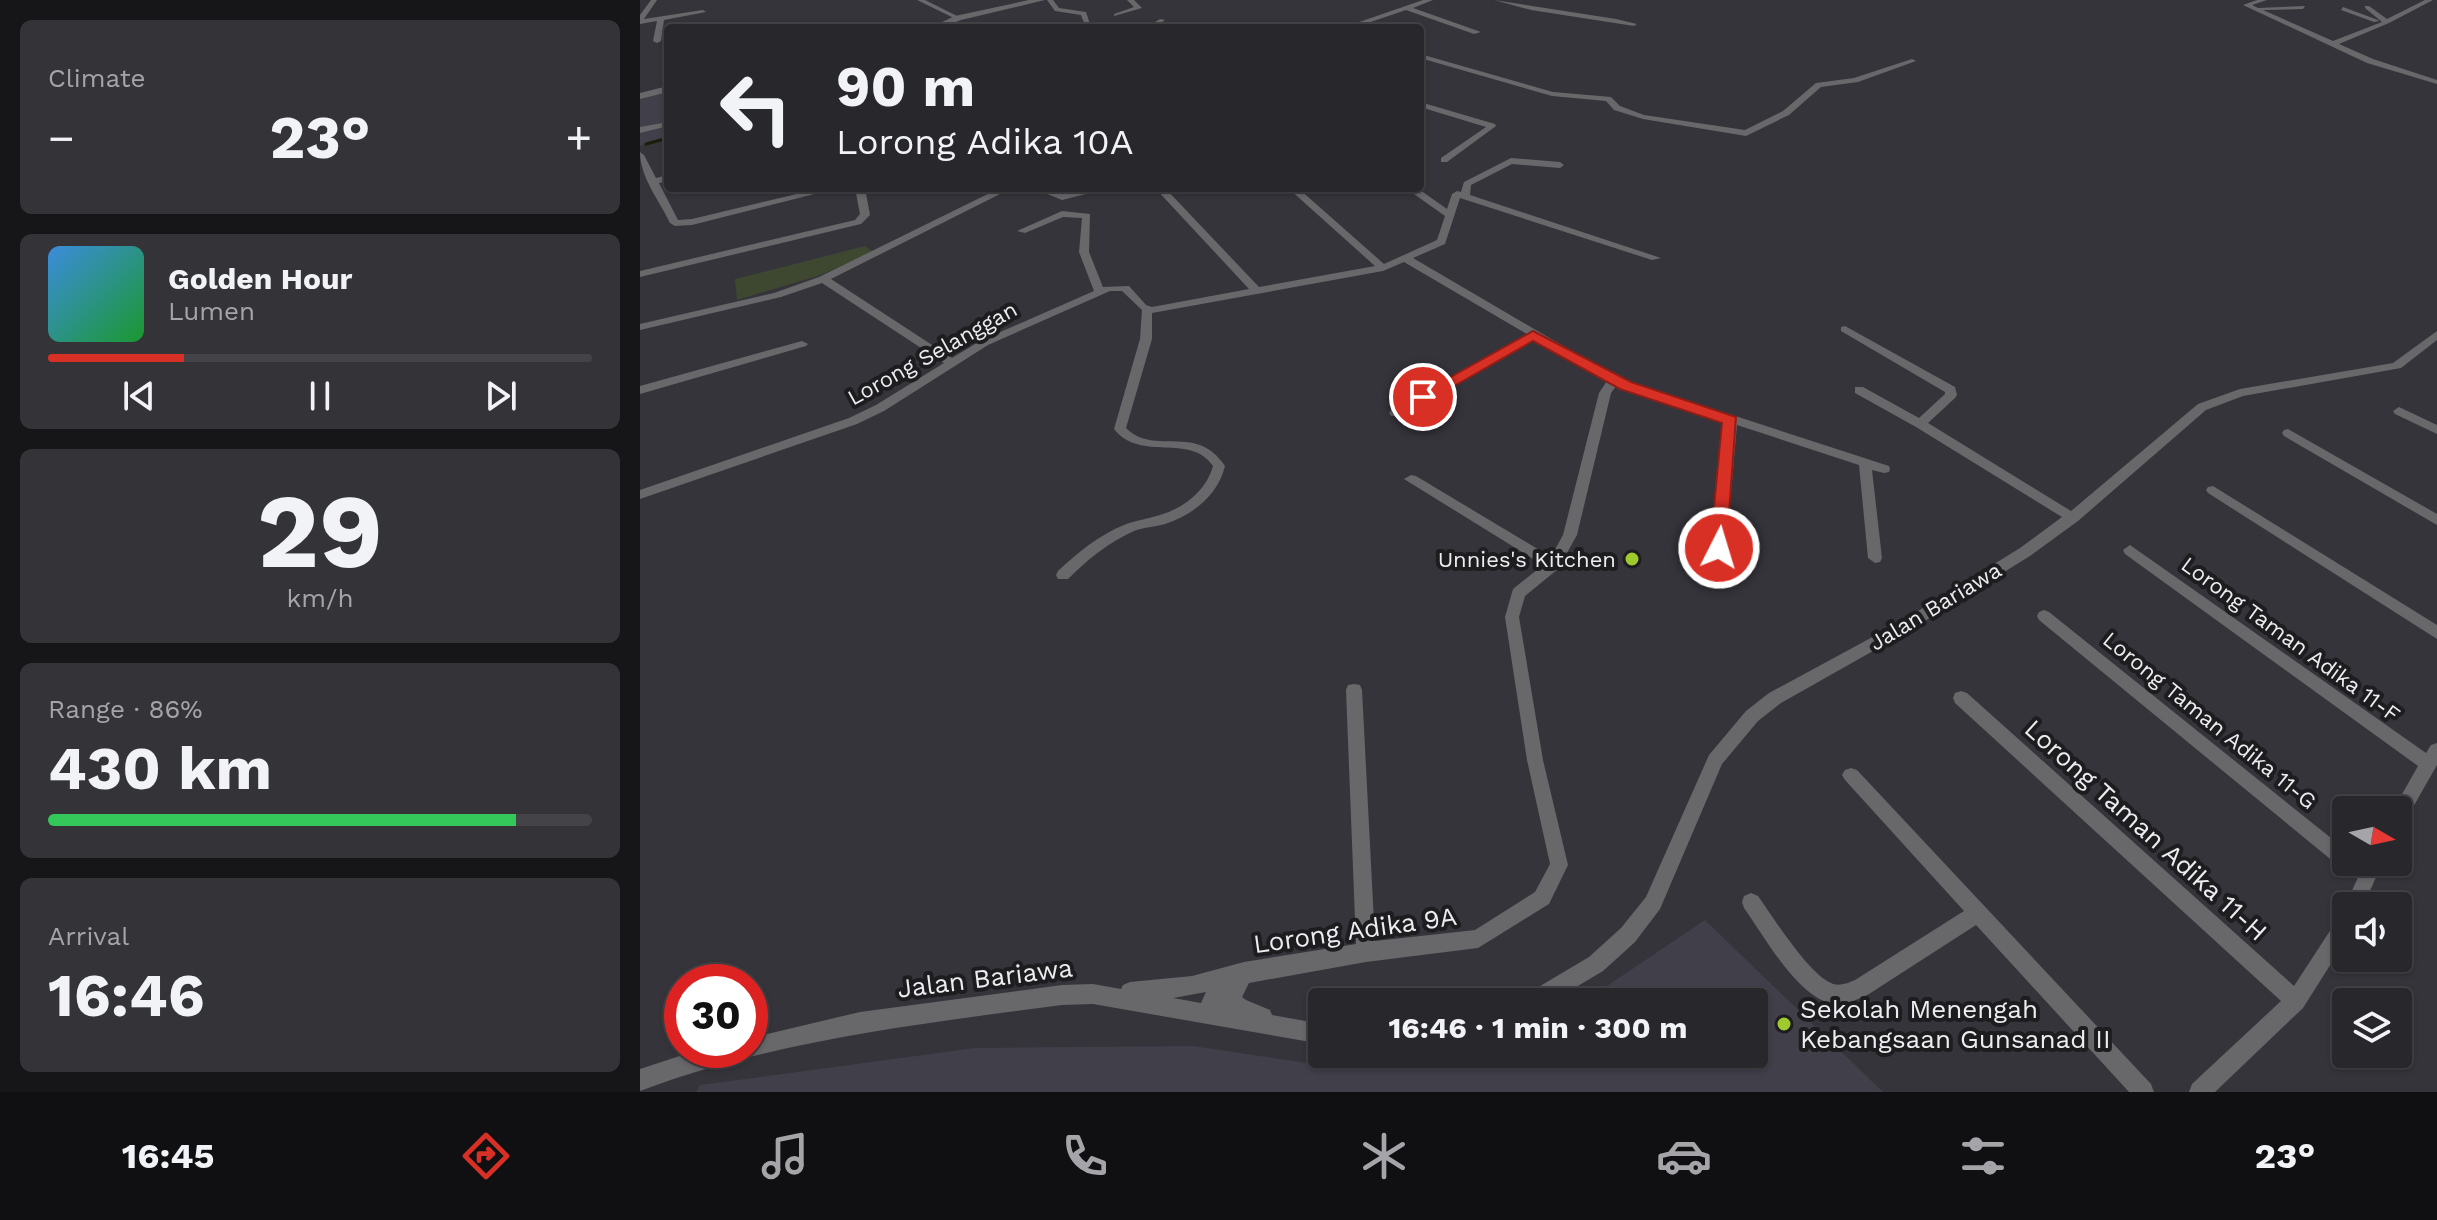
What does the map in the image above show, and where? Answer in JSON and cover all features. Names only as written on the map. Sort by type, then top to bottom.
[{"type":"street","points":[[640,21],[654,0]]},
{"type":"street","points":[[920,0],[958,18]]},
{"type":"street","points":[[942,24],[1001,4],[1041,0]]},
{"type":"street","points":[[1050,0],[1057,10],[1084,13],[1087,24]]},
{"type":"street","points":[[1116,15],[1139,8],[1130,0]]},
{"type":"street","points":[[1358,24],[1430,0]]},
{"type":"street","points":[[1497,0],[1549,14],[1586,14],[1634,24]]},
{"type":"street","points":[[2234,0],[2370,61],[2437,82]]},
{"type":"street","points":[[2250,7],[2264,0]]},
{"type":"street","points":[[2335,43],[2386,23],[2430,0]]},
{"type":"street","points":[[2250,7],[2303,7]]},
{"type":"street","points":[[2367,7],[2386,23]]},
{"type":"street","points":[[1407,8],[1477,32]]},
{"type":"street","points":[[2343,9],[2386,23]]},
{"type":"street","points":[[640,21],[703,12]]},
{"type":"street","points":[[657,41],[661,19]]},
{"type":"street","points":[[1156,24],[1162,20]]},
{"type":"street","points":[[1424,57],[1552,94],[1608,99],[1617,108],[1643,117],[1746,133],[1786,113],[1819,85],[1855,80],[1912,61]]},
{"type":"street","points":[[640,96],[664,93]]},
{"type":"street","points":[[1424,105],[1492,126],[1444,160]]},
{"type":"street","points":[[640,130],[664,125]]},
{"type":"street","points":[[640,155],[671,221],[679,224],[816,192]]},
{"type":"street","points":[[1465,195],[1467,184],[1511,161],[1560,165]]},
{"type":"street","points":[[652,182],[664,179]]},
{"type":"street","points":[[640,274],[858,222],[865,215],[861,192]]},
{"type":"street","points":[[640,327],[777,295],[823,279],[999,192]]},
{"type":"street","points":[[1049,192],[1062,197],[1086,192]]},
{"type":"street","points":[[1164,192],[1258,292]]},
{"type":"street","points":[[1298,192],[1383,268]]},
{"type":"street","points":[[1417,192],[1450,215]]},
{"type":"street","points":[[1147,310],[1258,292],[1383,268],[1408,260],[1441,242],[1454,197],[1465,195],[1656,258]]},
{"type":"street","points":[[1062,197],[1058,205],[1062,214]]},
{"type":"street","points":[[1022,231],[1062,214],[1087,216],[1083,234],[1084,252],[1099,291],[1125,288],[1147,310],[1146,339],[1120,429],[1135,441],[1164,442],[1208,453],[1219,466],[1217,479],[1208,492],[1166,519],[1128,528],[1063,575]]},
{"type":"street","points":[[1408,260],[1608,377],[1884,469]]},
{"type":"street","points":[[823,279],[950,362]]},
{"type":"street","name":"Lorong Selanggan","points":[[640,495],[853,421],[1015,327],[1099,291]]},
{"type":"street","points":[[1845,329],[1951,390],[1951,395],[1920,424]]},
{"type":"street","name":"Jalan Bariawa","points":[[1556,988],[1596,964],[1628,935],[1653,903],[1715,760],[1752,716],[1810,677],[1918,619],[2073,518],[2202,407],[2240,393],[2397,366],[2437,334]]},
{"type":"street","points":[[1395,413],[1533,335]]},
{"type":"street","points":[[640,390],[802,344]]},
{"type":"street","points":[[1411,479],[1553,565],[1570,535],[1608,377]]},
{"type":"street","points":[[1859,390],[2073,518]]},
{"type":"street","points":[[2399,411],[2437,430]]},
{"type":"street","points":[[1719,548],[1731,420]]},
{"type":"street","points":[[2288,433],[2437,520]]},
{"type":"street","points":[[1865,463],[1875,558]]},
{"type":"street","points":[[2213,490],[2437,633]]},
{"type":"street","name":"Lorong Taman Adika 11-F","points":[[2130,550],[2432,757]]},
{"type":"street","name":"Lorong Adika 9A","points":[[1206,1013],[1220,986],[1238,974],[1366,952],[1478,939],[1542,898],[1559,865],[1535,760],[1512,617],[1518,593],[1553,565]]},
{"type":"street","name":"Lorong Taman Adika 11-G","points":[[2044,616],[2332,849]]},
{"type":"street","points":[[1354,690],[1366,952]]},
{"type":"street","name":"Lorong Taman Adika 11-H","points":[[1961,698],[2296,1001]]},
{"type":"street","points":[[2410,796],[2432,757]]},
{"type":"street","points":[[1851,775],[2143,1092]]},
{"type":"street","points":[[1751,902],[1809,978],[1831,994],[1847,994],[1862,987],[1979,912]]},
{"type":"street","points":[[2200,1092],[2296,1001],[2332,945]]},
{"type":"street","points":[[1093,994],[1164,991],[1238,974]]},
{"type":"street","points":[[1238,974],[1233,989],[1234,1004],[1308,1032]]},
{"type":"street","name":"Jalan Bariawa","points":[[768,1044],[875,1020],[1062,995],[1093,994],[1308,1032]]},
{"type":"street","points":[[640,1080],[672,1068]]},
{"type":"shaded area","points":[[664,92],[664,138],[640,146],[640,98]]},
{"type":"shaded area","name":"Sekolah Menengah Kebangsaan Gunsanad II","points":[[1705,920],[1883,1092],[696,1092],[700,1085],[975,1048],[1193,1046],[1308,1063],[1308,1068],[1354,1070],[1768,1068],[1768,988],[1604,988]]},
{"type":"green space","points":[[865,246],[873,252],[818,276],[737,300],[735,279]]},
{"type":"waterway","points":[[646,144],[664,139]]},
{"type":"place","name":"Unnies's Kitchen","points":[[1632,559]]},
{"type":"place","name":"Sekolah Menengah Kebangsaan Gunsanad II","points":[[1784,1024]]},
{"type":"route","points":[[1423,397],[1533,335],[1625,386],[1731,420],[1719,548]]}]
